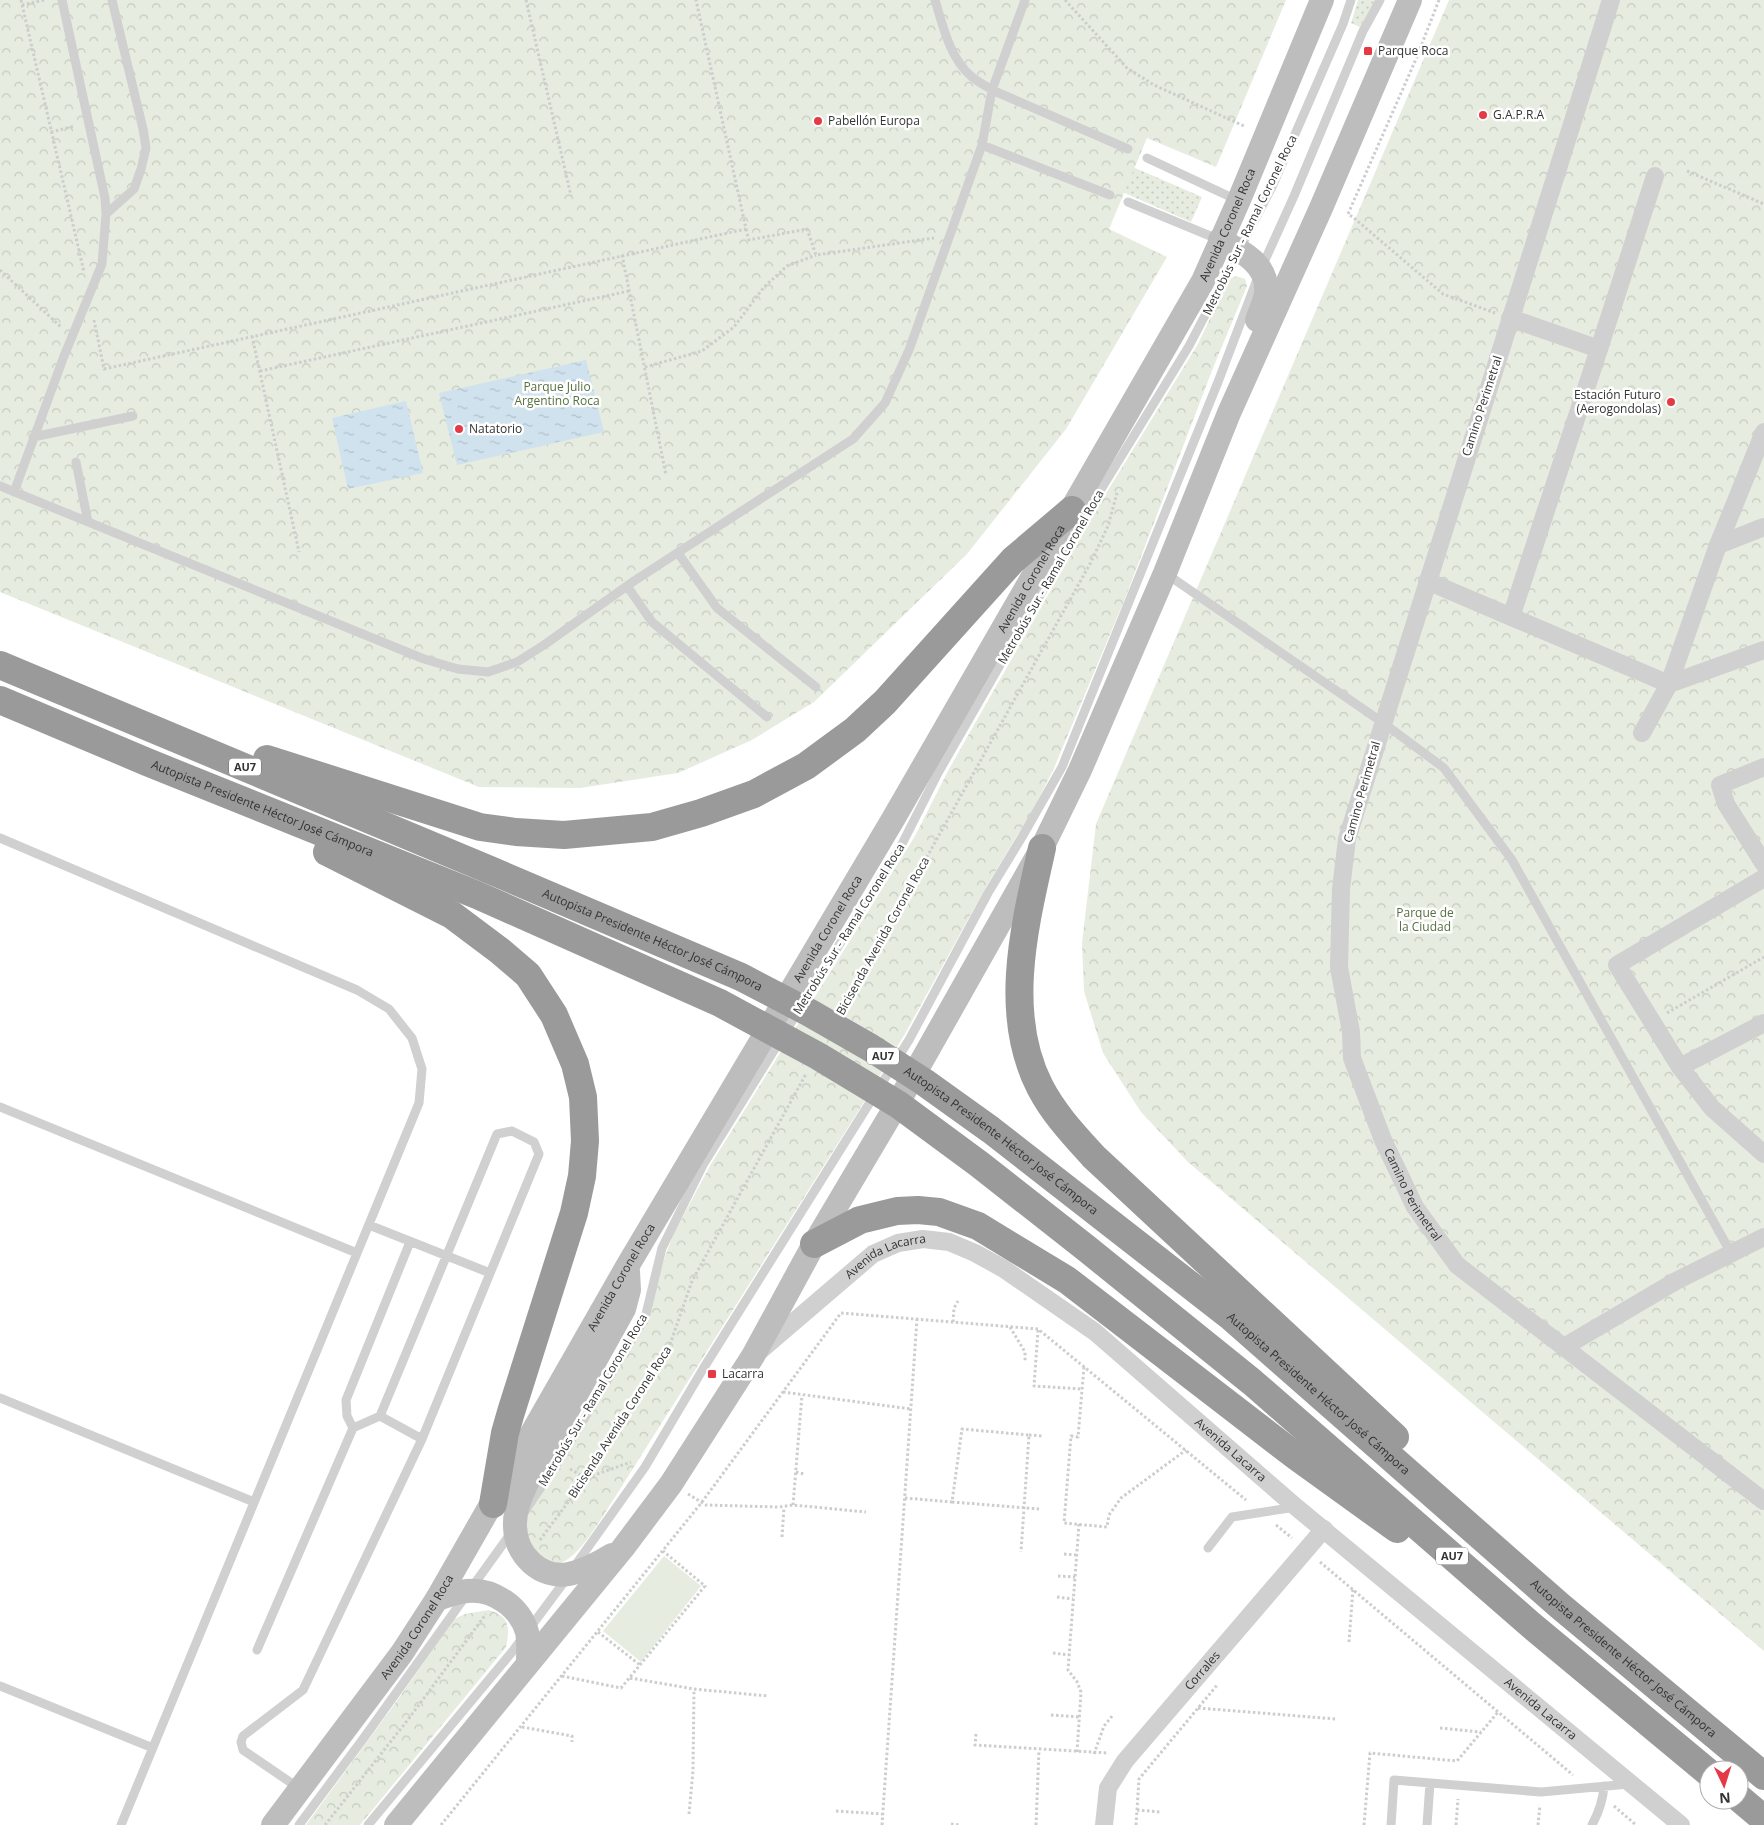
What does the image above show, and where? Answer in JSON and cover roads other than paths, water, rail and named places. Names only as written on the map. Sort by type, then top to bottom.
[{"type":"highway","points":[[126,717],[276,762],[480,827],[516,832],[564,835],[652,827],[701,813],[754,794],[806,766],[855,730],[885,702],[1013,560],[1072,510]]},
{"type":"highway","name":"Autopista Presidente Héctor José Cámpora","points":[[0,665],[741,977],[853,1038],[924,1082],[991,1130],[1231,1317],[1560,1606],[1764,1776]]},
{"type":"highway","name":"Autopista Presidente Héctor José Cámpora","points":[[0,700],[147,762],[477,895],[720,1003],[818,1056],[899,1105],[979,1164],[1252,1382],[1531,1625],[1699,1765]]},
{"type":"highway","points":[[147,762],[452,915],[500,951],[528,976],[554,1015],[575,1064],[583,1097],[585,1141],[582,1176],[574,1213],[505,1433],[493,1504]]},
{"type":"highway","points":[[1042,848],[1030,901],[1020,971],[1020,1014],[1027,1056],[1040,1087],[1061,1121],[1094,1157],[1475,1512],[1560,1606]]},
{"type":"highway","points":[[814,1244],[860,1220],[897,1211],[939,1212],[978,1226],[1067,1280],[1297,1457],[1531,1625]]},
{"type":"highway","points":[[1749,1806],[1764,1819]]},
{"type":"main road","name":"Avenida Coronel Roca","points":[[273,1825],[402,1653],[437,1599],[628,1265],[892,821],[1203,281],[1230,245],[1239,200],[1322,0]]},
{"type":"main road","points":[[396,1825],[623,1548],[671,1484],[753,1356],[814,1244],[1042,848],[1080,770],[1165,573],[1229,413],[1321,208],[1410,0]]},
{"type":"main road","points":[[1229,413],[1241,359],[1266,293],[1261,269],[1230,245]]},
{"type":"main road","points":[[623,1548],[586,1569],[569,1574],[546,1572],[535,1567],[526,1558],[519,1544],[515,1528],[519,1499],[624,1309],[629,1290],[628,1265]]},
{"type":"main road","points":[[437,1599],[468,1591],[484,1592],[498,1597],[511,1606],[521,1618],[527,1633],[528,1663]]},
{"type":"street","name":"Camino Perimetral","points":[[1611,0],[1382,722],[1347,839],[1341,889],[1338,967],[1351,1032],[1352,1058],[1383,1140],[1415,1207],[1457,1265],[1764,1501]]},
{"type":"street","points":[[1512,617],[1655,176]]},
{"type":"street","points":[[1510,318],[1599,349]]},
{"type":"street","points":[[1642,733],[1669,684],[1718,544],[1764,434]]},
{"type":"street","points":[[1718,544],[1764,527]]},
{"type":"street","points":[[1427,581],[1669,684],[1764,650]]},
{"type":"street","points":[[1764,767],[1720,785],[1726,804],[1764,864]]},
{"type":"street","points":[[1764,878],[1617,965],[1680,1067],[1712,1108],[1764,1154]]},
{"type":"street","points":[[1680,1067],[1764,1023]]},
{"type":"street","points":[[1564,1347],[1676,1281],[1764,1237]]},
{"type":"street","name":"Avenida Lacarra","points":[[753,1356],[873,1254],[898,1243],[924,1239],[949,1242],[975,1253],[1004,1269],[1095,1332],[1296,1507],[1681,1825]]},
{"type":"street","name":"Corrales","points":[[1104,1825],[1108,1788],[1126,1761],[1324,1530]]},
{"type":"lane","points":[[14,492],[32,438],[102,264],[106,214],[89,123],[62,0]]},
{"type":"lane","points":[[106,214],[134,189],[146,148],[112,0]]},
{"type":"lane","points":[[935,0],[944,29],[957,60],[972,77],[992,90],[1128,149]]},
{"type":"lane","points":[[0,486],[424,659],[458,669],[488,672],[517,662],[678,552],[853,439],[884,402],[908,350],[982,145],[992,90],[1025,0]]},
{"type":"lane","name":"Metrobús Sur - Ramal Coronel Roca","points":[[299,1825],[515,1528],[558,1462],[645,1318],[662,1248],[703,1165],[903,842],[938,773],[1100,491],[1189,346],[1230,245],[1272,187],[1343,24],[1351,0]]},
{"type":"lane","name":"Metrobús Sur - Ramal Coronel Roca","points":[[368,1825],[527,1633],[645,1467],[703,1369],[909,1040],[988,893],[1062,767],[1218,382],[1261,269],[1294,196],[1363,31],[1380,0]]},
{"type":"lane","points":[[982,145],[1110,195]]},
{"type":"lane","points":[[1147,158],[1239,200]]},
{"type":"lane","points":[[1128,202],[1230,245]]},
{"type":"lane","points":[[32,438],[133,416]]},
{"type":"lane","points":[[76,462],[88,522]]},
{"type":"lane","points":[[678,552],[717,608],[816,687]]},
{"type":"lane","points":[[1165,573],[1382,722],[1444,768],[1512,860],[1731,1253]]},
{"type":"lane","points":[[628,586],[652,622],[767,717]]},
{"type":"lane","points":[[0,838],[357,990],[389,1009],[412,1038],[422,1068],[419,1103],[121,1825]]},
{"type":"lane","points":[[0,1107],[357,1253]]},
{"type":"lane","points":[[257,1650],[353,1428],[380,1416],[497,1134],[512,1131],[534,1142],[539,1154],[422,1439],[303,1690],[243,1736],[241,1742],[243,1750],[300,1790]]},
{"type":"lane","points":[[369,1225],[490,1273]]},
{"type":"lane","points":[[353,1428],[347,1416],[346,1400],[410,1242]]},
{"type":"lane","points":[[0,1398],[254,1502]]},
{"type":"lane","points":[[380,1416],[422,1439]]},
{"type":"lane","points":[[1208,1548],[1232,1516],[1296,1507]]},
{"type":"lane","points":[[0,1686],[153,1748]]},
{"type":"lane","points":[[1391,1825],[1394,1780],[1541,1792],[1632,1783]]},
{"type":"lane","points":[[1427,1825],[1430,1783]]},
{"type":"lane","points":[[1592,1825],[1604,1798],[1604,1786]]},
{"type":"water","points":[[586,360],[604,432],[457,465],[439,393]]},
{"type":"water","points":[[406,401],[423,473],[348,489],[332,418]]},
{"type":"place","name":"Parque Roca","points":[[1368,51]]},
{"type":"place","name":"G.A.P.R.A","points":[[1483,115]]},
{"type":"place","name":"Pabellón Europa","points":[[818,121]]},
{"type":"place","name":"Estación Futuro (Aerogondolas)","points":[[1671,402]]},
{"type":"place","name":"Natatorio","points":[[459,429]]},
{"type":"place","name":"Lacarra","points":[[712,1374]]},
{"type":"park label","name":"Parque Julio Argentino Roca","points":[[557,394]]},
{"type":"park label","name":"Parque de la Ciudad","points":[[1425,920]]}]
